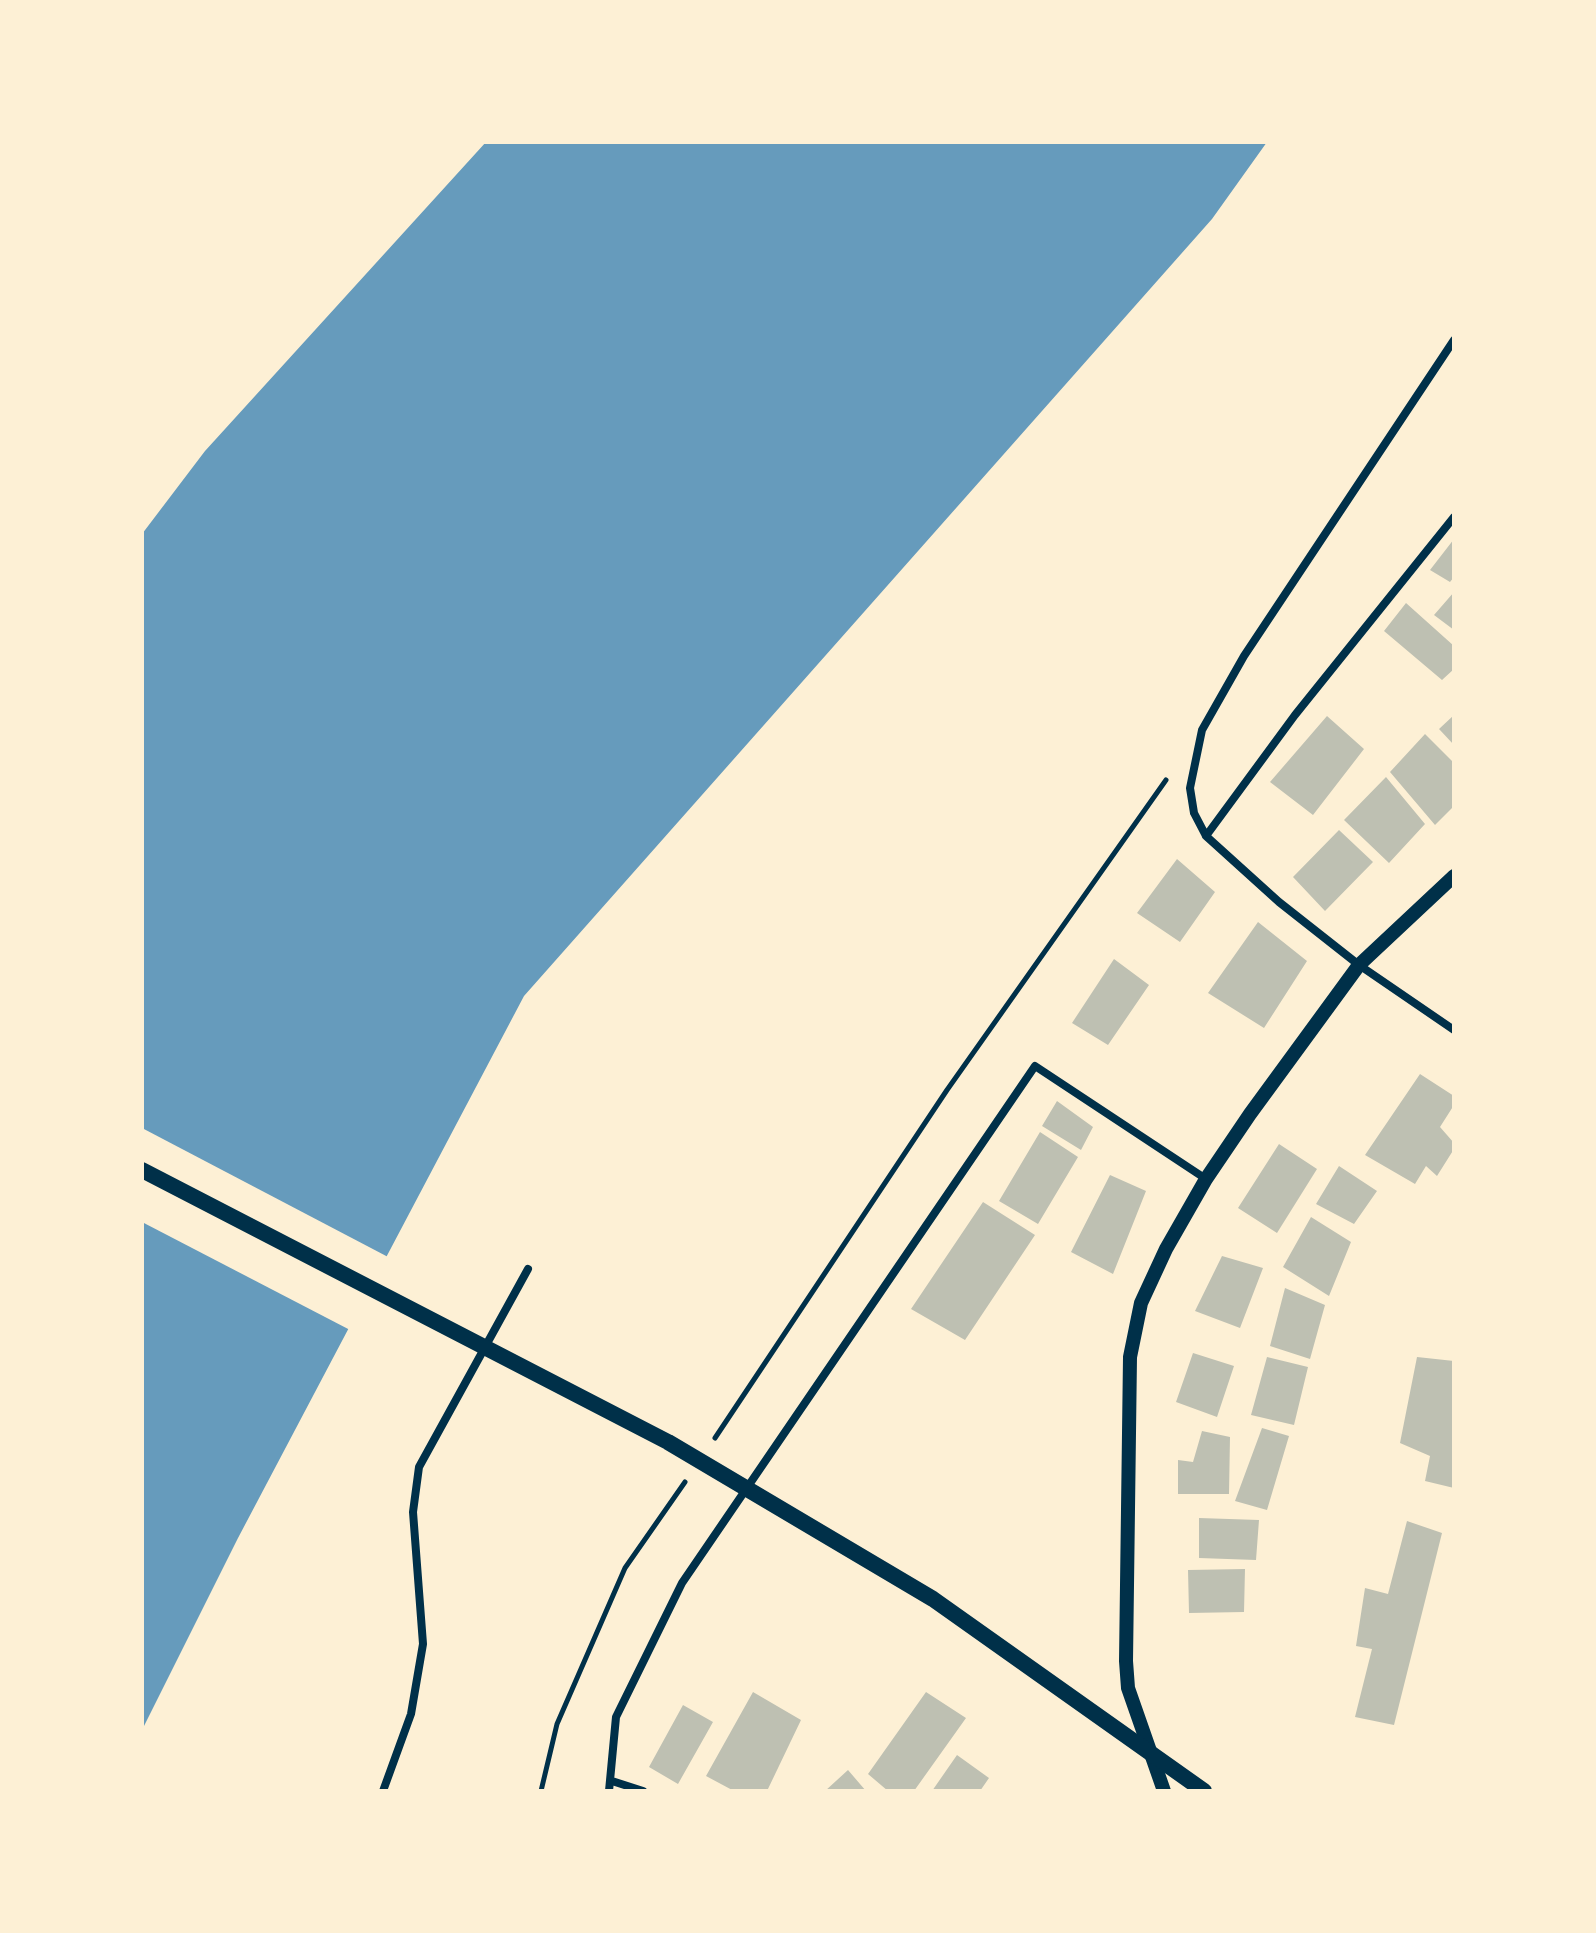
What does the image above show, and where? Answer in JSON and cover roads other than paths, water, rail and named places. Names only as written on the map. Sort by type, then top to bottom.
[{"type":"main road","points":[[142,1170],[668,1442],[933,1599],[1204,1791]]},
{"type":"street","points":[[1454,340],[1244,656],[1202,730],[1190,788],[1194,813],[1206,836],[1279,902],[1359,965],[1454,1030]]},
{"type":"street","points":[[1206,836],[1295,715],[1454,517]]},
{"type":"street","points":[[1164,1791],[1128,1688],[1126,1661],[1130,1357],[1141,1303],[1166,1249],[1206,1179],[1359,965],[1454,876]]},
{"type":"street","points":[[609,1791],[616,1717],[682,1583],[1035,1066],[1206,1179]]},
{"type":"street","points":[[383,1791],[411,1714],[423,1644],[413,1512],[419,1467],[528,1269]]},
{"type":"street","points":[[612,1781],[643,1791]]},
{"type":"water","points":[[486,142],[1267,142],[1212,219],[524,996],[238,1538],[142,1730],[142,534],[205,451]]}]
